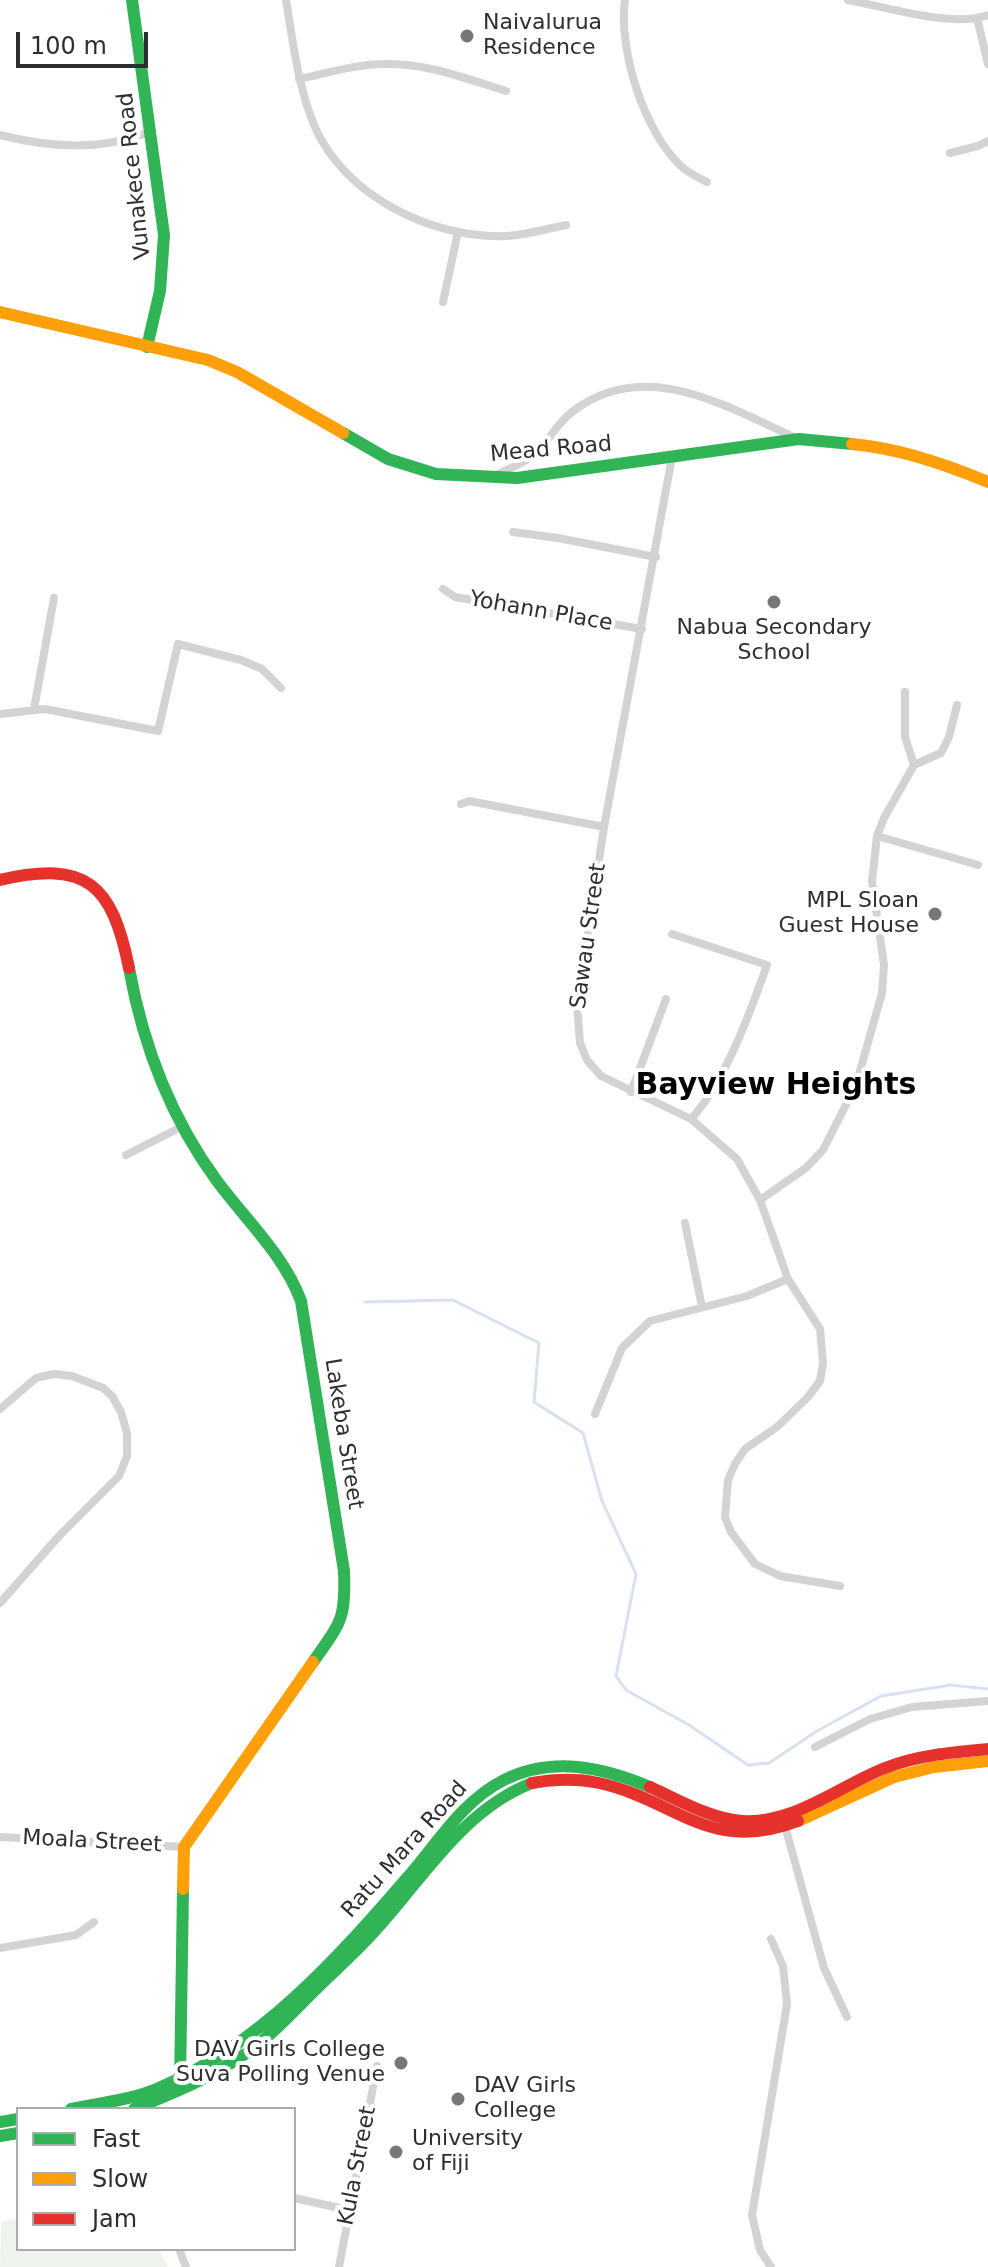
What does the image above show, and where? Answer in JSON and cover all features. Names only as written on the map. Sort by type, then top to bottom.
[{"type":"main road","name":"Vunakece Road","points":[[132,0],[162,207],[165,268],[147,347]]},
{"type":"main road","name":"Mead Road","points":[[0,312],[208,360],[237,372],[388,459],[436,474],[517,478],[799,439],[899,451],[988,482]]},
{"type":"main road","name":"Lakeba Street","points":[[0,880],[48,871],[83,880],[99,891],[121,933],[149,1050],[192,1145],[292,1277],[301,1301],[344,1571],[345,1602],[341,1622],[184,1847]]},
{"type":"main road","name":"Ratu Mara Road","points":[[95,2107],[119,2105],[156,2089],[180,2085],[239,2043],[288,2001],[367,1922],[456,1820],[487,1791],[516,1775],[563,1764],[593,1766],[717,1815],[738,1821],[753,1821],[787,1813],[875,1772],[910,1760],[941,1753],[988,1749]]},
{"type":"main road","name":"Ratu Mara Road","points":[[138,2107],[180,2085],[224,2068],[269,2035],[372,1934],[483,1808],[519,1786],[555,1779],[589,1780],[618,1788],[682,1818],[711,1827],[737,1833],[759,1832],[785,1826],[905,1773],[951,1763],[988,1761]]},
{"type":"main road","points":[[180,2085],[184,1847]]},
{"type":"street","points":[[286,0],[299,79],[315,126],[329,152],[347,173],[385,204],[409,216],[458,232],[506,236],[566,225]]},
{"type":"street","points":[[625,0],[623,36],[627,61],[638,93],[664,147],[682,168],[707,182]]},
{"type":"street","points":[[848,0],[950,18],[988,15]]},
{"type":"street","points":[[977,18],[988,64]]},
{"type":"street","points":[[299,79],[357,66],[387,63],[442,71],[506,91]]},
{"type":"street","points":[[1,138],[94,146],[125,142],[152,131]]},
{"type":"street","points":[[950,153],[988,141]]},
{"type":"street","points":[[443,302],[458,232]]},
{"type":"street","points":[[490,477],[520,464],[537,452],[565,417],[583,403],[635,386],[683,390],[799,439]]},
{"type":"street","name":"Sawau Street","points":[[672,457],[604,827],[577,1005],[577,1026],[587,1060],[601,1076],[691,1119],[737,1159],[760,1200],[788,1279],[820,1329],[824,1352],[820,1381],[794,1412],[745,1449],[728,1480],[725,1517],[731,1532],[755,1564],[780,1576],[840,1586]]},
{"type":"street","points":[[513,532],[656,557]]},
{"type":"street","name":"Yohann Place","points":[[443,589],[455,597],[642,629]]},
{"type":"street","points":[[34,709],[54,598]]},
{"type":"street","points":[[0,714],[34,709],[158,731],[178,644],[241,660],[262,669],[281,688]]},
{"type":"street","points":[[905,692],[905,737],[914,765]]},
{"type":"street","points":[[760,1200],[806,1168],[823,1150],[856,1085],[866,1059],[882,993],[884,965],[872,881],[877,836],[914,765],[941,753],[949,737],[957,705]]},
{"type":"street","points":[[461,804],[469,801],[604,827]]},
{"type":"street","points":[[877,836],[978,865]]},
{"type":"street","points":[[672,934],[767,965],[736,1044],[706,1100],[691,1119]]},
{"type":"street","points":[[631,1092],[666,999]]},
{"type":"street","points":[[126,1155],[183,1126]]},
{"type":"street","points":[[685,1223],[702,1307]]},
{"type":"street","points":[[595,1414],[622,1348],[650,1321],[747,1296],[788,1279]]},
{"type":"street","points":[[0,1409],[36,1378],[54,1374],[72,1376],[103,1388],[112,1396],[127,1433],[127,1456],[119,1476],[59,1536],[0,1603]]},
{"type":"street","points":[[815,1747],[870,1719],[912,1707],[988,1701]]},
{"type":"street","points":[[785,1826],[824,1968],[847,2017]]},
{"type":"street","name":"Moala Street","points":[[0,1837],[184,1847]]},
{"type":"street","points":[[0,1948],[76,1935],[94,1922]]},
{"type":"street","points":[[771,1939],[783,1966],[787,2004],[752,2215],[760,2250],[771,2267]]},
{"type":"street","name":"Kula Street","points":[[339,2267],[377,2066]]},
{"type":"street","points":[[296,2198],[349,2210]]},
{"type":"shaded area","points":[[16,2218],[16,2251],[160,2251],[168,2267],[0,2267],[1,2222]]},
{"type":"waterway","points":[[365,1302],[453,1300],[539,1343],[534,1402],[583,1433],[602,1501],[636,1574],[616,1676],[626,1690],[689,1725],[748,1765],[769,1763],[817,1731],[881,1696],[951,1685],[988,1689]]},
{"type":"traffic: fast","points":[[132,0],[164,235],[160,291],[147,347]]},
{"type":"traffic: fast","points":[[343,433],[388,459],[436,474],[517,478],[799,439],[852,444]]},
{"type":"traffic: fast","points":[[129,968],[151,1053],[185,1132],[217,1181],[275,1253],[301,1301],[344,1571],[340,1620],[313,1662]]},
{"type":"traffic: fast","points":[[81,2107],[159,2088],[196,2070],[263,2024],[353,1939],[463,1811],[504,1780],[541,1768],[559,1766],[614,1774],[650,1787]]},
{"type":"traffic: fast","points":[[139,2107],[214,2073],[259,2044],[366,1941],[464,1828],[507,1795],[532,1783]]},
{"type":"traffic: fast","points":[[180,2084],[183,1889]]},
{"type":"traffic: fast","points":[[0,2122],[16,2119]]},
{"type":"traffic: fast","points":[[0,2136],[16,2133]]},
{"type":"traffic: slow","points":[[0,312],[208,360],[237,372],[343,433]]},
{"type":"traffic: slow","points":[[852,444],[922,458],[988,482]]},
{"type":"traffic: slow","points":[[183,1889],[184,1847],[313,1662]]},
{"type":"traffic: slow","points":[[798,1821],[894,1777],[934,1767],[988,1761]]},
{"type":"traffic: jam","points":[[0,880],[54,874],[75,877],[91,885],[104,898],[114,916],[129,968]]},
{"type":"traffic: jam","points":[[650,1787],[719,1817],[761,1820],[798,1810],[868,1776],[910,1760],[988,1749]]},
{"type":"traffic: jam","points":[[532,1783],[565,1780],[599,1783],[626,1791],[694,1821],[740,1832],[767,1830],[798,1821]]},
{"type":"place","name":"Naivalurua Residence","points":[[467,36]]},
{"type":"place","name":"Nabua Secondary School","points":[[774,602]]},
{"type":"place","name":"MPL Sloan Guest House","points":[[935,914]]},
{"type":"place","name":"DAV Girls College Suva Polling Venue","points":[[401,2063]]},
{"type":"place","name":"DAV Girls College","points":[[458,2099]]},
{"type":"place","name":"University of Fiji","points":[[396,2152]]},
{"type":"district","name":"Bayview Heights","points":[[776,1086]]}]
